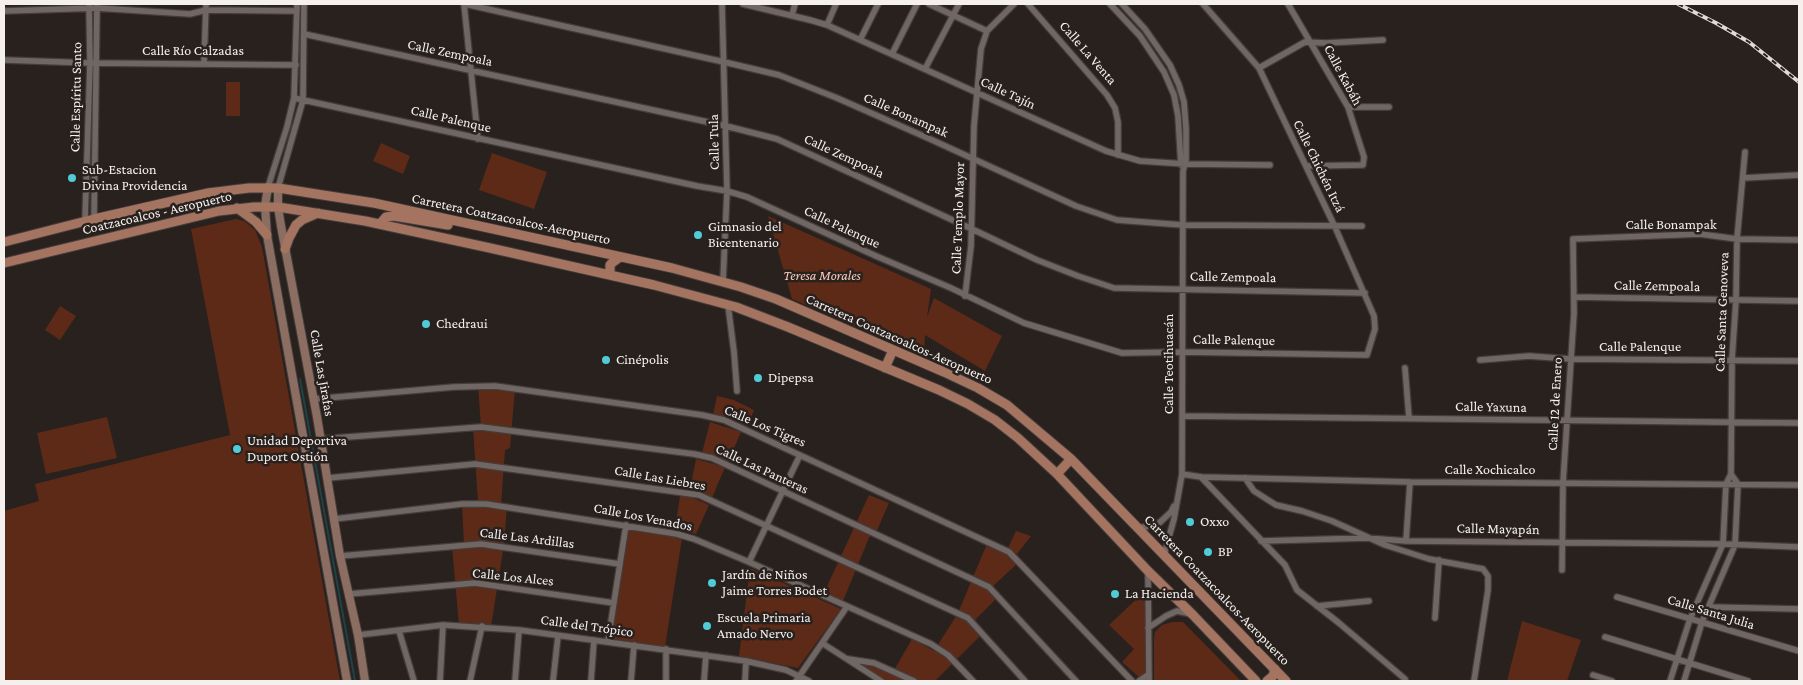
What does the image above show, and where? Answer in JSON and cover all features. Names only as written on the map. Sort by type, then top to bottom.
[{"type":"main road","name":"Calle Las Jirafas","points":[[268,187],[265,206],[267,234],[347,681]]},
{"type":"main road","name":"Coatzacoalcos - Aeropuerto","points":[[4,242],[208,193],[233,189],[278,188]]},
{"type":"main road","name":"Calle Las Jirafas","points":[[278,188],[278,207],[285,249],[314,399],[340,556],[358,635],[365,681]]},
{"type":"main road","name":"Carretera Coatzacoalcos-Aeropuerto","points":[[278,188],[374,203],[723,280],[776,299],[978,388],[1007,405],[1071,459],[1286,681]]},
{"type":"main road","name":"Coatzacoalcos - Aeropuerto","points":[[4,263],[186,218],[237,208],[265,206],[319,212]]},
{"type":"main road","points":[[237,208],[250,217],[267,234]]},
{"type":"main road","points":[[285,249],[296,225],[319,212],[610,275],[728,305],[788,327],[968,404],[1018,438],[1057,474],[1148,571],[1256,681]]},
{"type":"main road","points":[[380,224],[386,217],[394,216],[448,225],[471,225]]},
{"type":"main road","points":[[610,275],[610,266],[620,257]]},
{"type":"main road","points":[[885,368],[893,350]]},
{"type":"main road","points":[[292,370],[308,366]]},
{"type":"main road","points":[[1057,474],[1071,459]]},
{"type":"main road","points":[[1267,681],[1273,676],[1275,670]]},
{"type":"street","points":[[268,187],[294,98],[297,4]]},
{"type":"street","points":[[278,188],[303,100],[304,4]]},
{"type":"street","points":[[465,4],[478,138]]},
{"type":"street","name":"Calle Bonampak","points":[[465,4],[779,75],[973,158],[1095,213],[1117,220],[1183,225],[1362,226]]},
{"type":"street","name":"Calle Tula","points":[[722,4],[727,191],[723,280]]},
{"type":"street","name":"Calle Tajín","points":[[743,4],[760,6],[827,26],[1091,145],[1118,155],[1140,160],[1183,164],[1270,165]]},
{"type":"street","points":[[792,15],[795,4]]},
{"type":"street","points":[[827,26],[836,4]]},
{"type":"street","points":[[860,40],[878,4]]},
{"type":"street","points":[[892,54],[917,4]]},
{"type":"street","points":[[929,4],[987,31]]},
{"type":"street","points":[[925,69],[960,4]]},
{"type":"street","name":"Calle Templo Mayor","points":[[965,296],[972,229],[976,92],[981,49],[987,31],[1014,4]]},
{"type":"street","name":"Calle La Venta","points":[[1028,4],[1107,95],[1115,108],[1118,122],[1118,155]]},
{"type":"street","name":"Calle Teotihuacán","points":[[1110,4],[1140,36],[1164,72],[1174,95],[1183,164]]},
{"type":"street","name":"Calle Teotihuacán","points":[[1122,4],[1161,51],[1178,85],[1185,114],[1183,164],[1182,474],[1170,537],[1164,555]]},
{"type":"street","name":"Calle Chichén Itzá","points":[[1203,4],[1258,68],[1335,227],[1374,316],[1375,329],[1367,354]]},
{"type":"street","name":"Calle Kabáh","points":[[1288,4],[1348,107],[1364,157],[1363,165],[1306,166]]},
{"type":"street","name":"Calle Espíritu Santo","points":[[89,6],[90,220]]},
{"type":"street","points":[[4,11],[97,6],[181,14],[190,14],[206,7],[297,11]]},
{"type":"street","name":"Calle Espíritu Santo","points":[[90,220],[97,63],[97,6]]},
{"type":"street","points":[[204,64],[206,7]]},
{"type":"street","name":"Calle Zempoala","points":[[304,34],[756,133],[783,142],[1058,269],[1114,288],[1365,293]]},
{"type":"street","points":[[1258,68],[1305,42],[1326,43],[1383,40]]},
{"type":"street","name":"Calle Río Calzadas","points":[[4,60],[90,63],[296,65]]},
{"type":"street","name":"Calle Palenque","points":[[294,98],[727,191],[769,206],[1024,323],[1122,353],[1367,354]]},
{"type":"street","points":[[1348,107],[1389,107]]},
{"type":"street","name":"Calle Santa Genoveva","points":[[1738,484],[1732,474],[1732,360],[1736,300],[1737,239],[1745,152]]},
{"type":"street","points":[[1743,178],[1799,175]]},
{"type":"street","name":"Calle Bonampak","points":[[1573,239],[1700,234],[1737,239],[1799,240]]},
{"type":"street","name":"Calle 12 de Enero","points":[[1562,570],[1563,483],[1574,297],[1573,239]]},
{"type":"street","name":"Calle Zempoala","points":[[1574,297],[1799,301]]},
{"type":"street","points":[[728,305],[734,352],[736,391]]},
{"type":"street","name":"Calle Palenque","points":[[1480,360],[1529,356],[1570,359],[1799,361]]},
{"type":"street","points":[[1405,368],[1409,418]]},
{"type":"street","name":"Calle Los Tigres","points":[[314,399],[454,387],[495,386],[713,417],[730,422],[1009,552],[1132,681]]},
{"type":"street","name":"Calle Yaxuna","points":[[1182,416],[1799,423]]},
{"type":"street","name":"Calle Las Panteras","points":[[321,439],[433,429],[495,428],[706,457],[989,586],[1076,681]]},
{"type":"street","points":[[749,562],[800,455]]},
{"type":"street","name":"Calle Las Liebres","points":[[328,478],[475,464],[699,495],[968,618],[1025,681]]},
{"type":"street","name":"Calle Xochicalco","points":[[1182,474],[1201,477],[1410,482],[1799,485]]},
{"type":"street","points":[[1670,681],[1690,619],[1723,544],[1726,484],[1732,474]]},
{"type":"street","points":[[1201,477],[1285,565],[1297,590],[1405,679]]},
{"type":"street","points":[[1245,478],[1254,491],[1276,505],[1332,521],[1367,538],[1429,559],[1483,569],[1488,576],[1488,590],[1474,681]]},
{"type":"street","points":[[1406,540],[1410,482]]},
{"type":"street","points":[[1684,681],[1702,622],[1735,545],[1738,484]]},
{"type":"street","points":[[1137,528],[1157,525],[1171,512],[1177,500]]},
{"type":"street","name":"Calle Los Venados","points":[[334,519],[478,504],[507,506],[694,538],[938,648],[973,681]]},
{"type":"street","points":[[608,641],[626,525]]},
{"type":"street","name":"Calle Mayapán","points":[[1261,541],[1367,538],[1799,547]]},
{"type":"street","name":"Calle Las Ardillas","points":[[340,556],[481,544],[620,564]]},
{"type":"street","points":[[1435,618],[1439,560]]},
{"type":"street","points":[[1148,571],[1149,681]]},
{"type":"street","name":"Calle Los Alces","points":[[349,594],[475,583],[614,603]]},
{"type":"street","name":"Calle Santa Julia","points":[[1616,597],[1799,651]]},
{"type":"street","points":[[1317,606],[1369,601]]},
{"type":"street","points":[[1708,607],[1799,609]]},
{"type":"street","points":[[796,681],[846,608]]},
{"type":"street","points":[[1148,628],[1177,611],[1193,615]]},
{"type":"street","points":[[440,681],[443,625]]},
{"type":"street","name":"Calle del Trópico","points":[[358,635],[443,625],[482,626],[608,641],[746,661],[786,670],[809,681]]},
{"type":"street","points":[[470,681],[482,626]]},
{"type":"street","points":[[515,681],[519,630]]},
{"type":"street","points":[[399,631],[414,681]]},
{"type":"street","points":[[553,681],[558,636]]},
{"type":"street","points":[[1605,637],[1748,681]]},
{"type":"street","points":[[591,681],[594,640]]},
{"type":"street","points":[[822,643],[881,681]]},
{"type":"street","points":[[631,681],[634,645]]},
{"type":"street","points":[[666,650],[666,681]]},
{"type":"street","points":[[704,681],[706,655]]},
{"type":"street","points":[[848,659],[874,663],[914,681]]},
{"type":"street","points":[[745,681],[746,661]]},
{"type":"street","points":[[1139,681],[1149,674]]},
{"type":"street","points":[[1593,675],[1612,681]]},
{"type":"green space","points":[[226,82],[240,82],[240,116],[226,116]]},
{"type":"green space","points":[[381,143],[410,156],[403,174],[373,161]]},
{"type":"green space","points":[[492,153],[547,172],[534,209],[479,190]]},
{"type":"green space","name":"Teresa Morales","points":[[768,216],[931,289],[927,317],[934,298],[1002,336],[985,371],[925,335],[924,356],[792,299]]},
{"type":"green space","name":"Unidad Deportiva Duport Ostión","points":[[236,219],[244,221],[255,230],[262,247],[340,681],[4,681],[4,511],[39,501],[35,484],[230,435],[191,229]]},
{"type":"green space","points":[[60,306],[76,316],[60,340],[45,330]]},
{"type":"green space","points":[[478,385],[515,389],[510,448],[505,450],[501,505],[507,506],[504,544],[491,627],[459,626],[452,546],[464,544],[462,504],[478,503],[473,427],[481,427]]},
{"type":"green space","points":[[717,396],[734,400],[754,410],[747,428],[713,415]]},
{"type":"green space","points":[[107,417],[117,458],[46,474],[37,433]]},
{"type":"green space","points":[[710,422],[741,432],[728,462],[702,453]]},
{"type":"green space","points":[[696,459],[725,467],[712,498],[690,489]]},
{"type":"green space","points":[[869,495],[889,503],[875,535],[871,533],[843,601],[824,593]]},
{"type":"green space","points":[[680,496],[691,497],[709,505],[696,534],[675,529]]},
{"type":"green space","points":[[628,530],[682,538],[665,647],[612,639]]},
{"type":"green space","points":[[1016,531],[1031,536],[1017,554],[1008,548]]},
{"type":"green space","points":[[986,546],[1006,554],[1017,564],[993,586],[997,598],[972,623],[982,634],[935,681],[884,681],[856,663],[864,661],[893,672],[912,639],[934,651],[958,613]]},
{"type":"green space","points":[[750,568],[841,609],[798,668],[739,656]]},
{"type":"green space","points":[[1145,591],[1148,672],[1140,678],[1122,662],[1134,649],[1109,625]]},
{"type":"green space","points":[[1522,621],[1581,640],[1567,681],[1507,681]]},
{"type":"green space","points":[[1172,622],[1183,622],[1241,681],[1154,681],[1155,632],[1162,625]]},
{"type":"waterway","points":[[300,379],[355,681]]},
{"type":"railway","points":[[1678,4],[1749,42],[1799,82]]},
{"type":"place","name":"Sub-Estacion Divina Providencia","points":[[72,178]]},
{"type":"place","name":"Gimnasio del Bicentenario","points":[[698,235]]},
{"type":"place","name":"Chedraui","points":[[426,324]]},
{"type":"place","name":"Cinépolis","points":[[606,360]]},
{"type":"place","name":"Dipepsa","points":[[758,378]]},
{"type":"place","name":"Unidad Deportiva Duport Ostión","points":[[237,449]]},
{"type":"place","name":"Oxxo","points":[[1190,522]]},
{"type":"place","name":"BP","points":[[1208,552]]},
{"type":"place","name":"Jardín de Niños Jaime Torres Bodet","points":[[712,583]]},
{"type":"place","name":"La Hacienda","points":[[1115,594]]},
{"type":"place","name":"Escuela Primaria Amado Nervo","points":[[707,626]]}]
